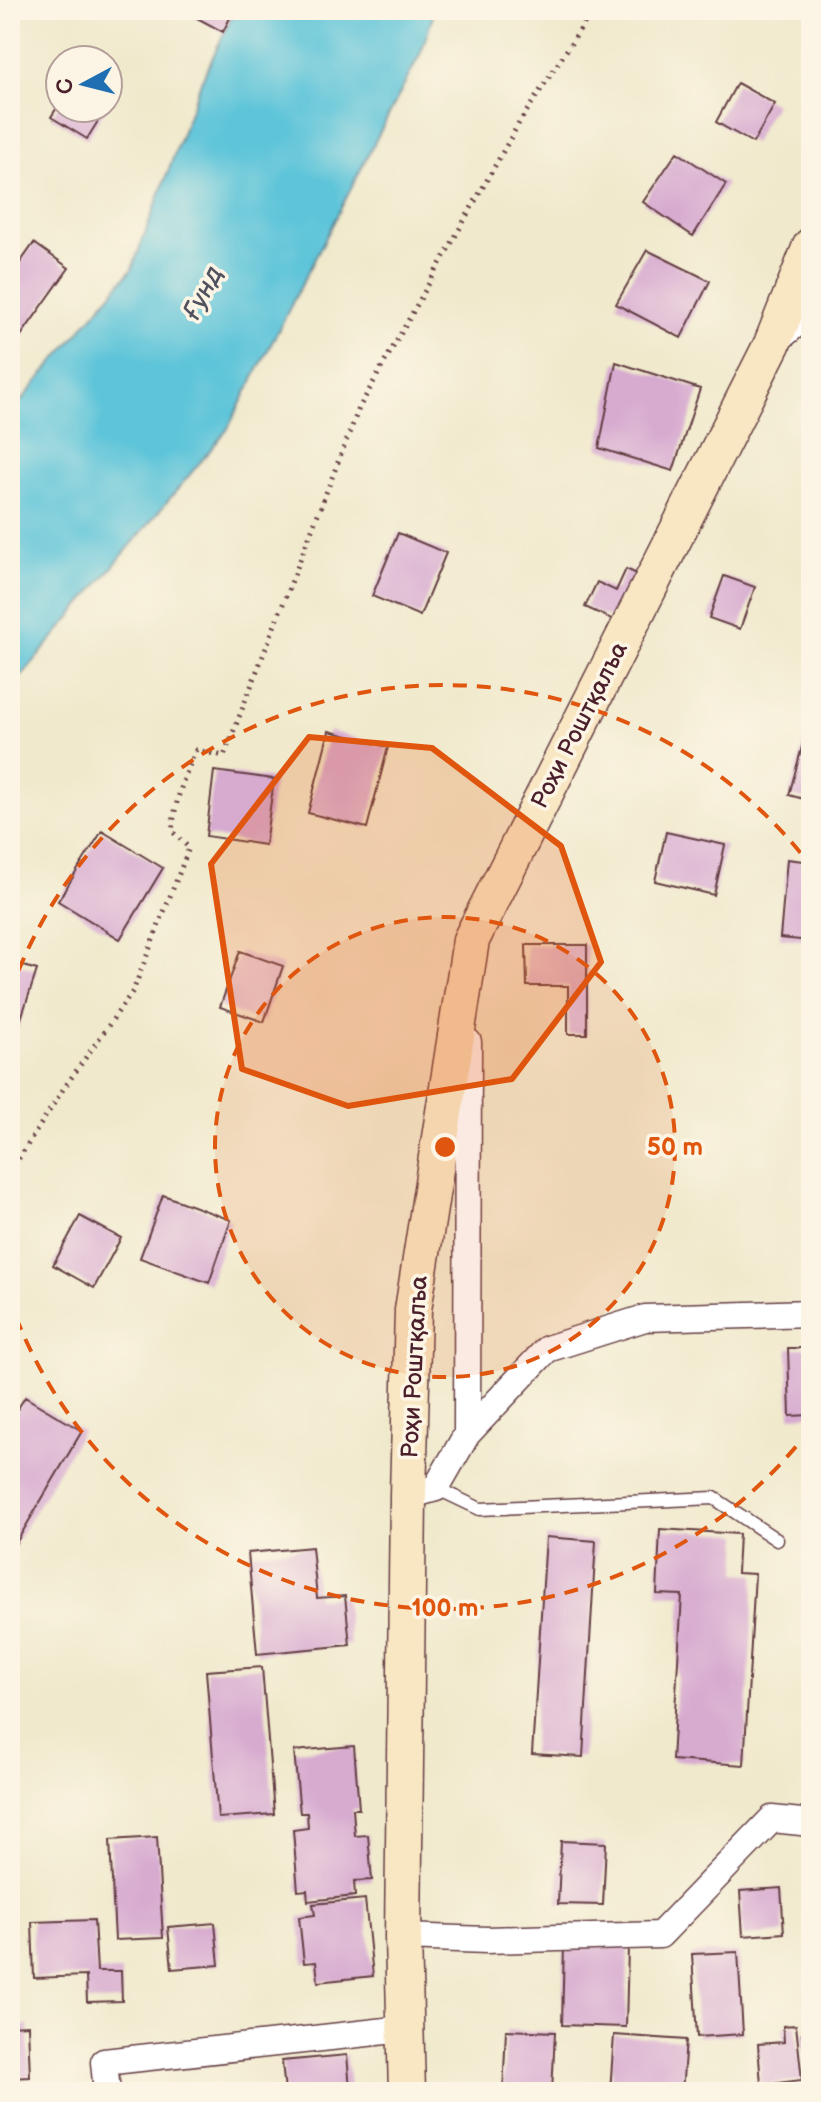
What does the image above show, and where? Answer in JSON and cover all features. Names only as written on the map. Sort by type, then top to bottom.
[{"type":"main road","name":"Роҳи Роштқалъа","points":[[407,2092],[403,1937],[422,1492],[413,1310],[471,940],[772,344],[811,246]]},
{"type":"street","points":[[772,344],[811,311]]},
{"type":"street","points":[[467,1434],[471,940]]},
{"type":"street","points":[[422,1492],[467,1434],[547,1349],[645,1318],[811,1313]]},
{"type":"street","points":[[403,1937],[487,1940],[660,1935],[772,1819],[811,1823]]},
{"type":"street","points":[[107,2092],[104,2062],[404,2029]]},
{"type":"lane","points":[[422,1492],[480,1509],[714,1498],[777,1540]]},
{"type":"path","points":[[10,1172],[64,1088],[133,991],[189,848],[172,831],[175,801],[196,750],[224,756],[359,408],[519,123],[593,10]]},
{"type":"highlighted area","points":[[309,737],[432,748],[561,846],[601,962],[512,1079],[348,1106],[242,1069],[211,864]]},
{"type":"water","name":"Ғунд","points":[[235,10],[435,10],[421,52],[227,430],[10,690],[10,414],[132,269],[201,82]]},
{"type":"building","points":[[187,10],[234,10],[223,32]]},
{"type":"building","points":[[737,83],[775,104],[753,143],[716,122]]},
{"type":"building","points":[[62,124],[96,124],[87,139]]},
{"type":"building","points":[[677,152],[726,184],[693,236],[643,202]]},
{"type":"building","points":[[34,243],[69,268],[10,351],[10,277]]},
{"type":"building","points":[[647,250],[710,281],[681,338],[616,304]]},
{"type":"building","points":[[616,362],[700,389],[673,471],[599,448]]},
{"type":"building","points":[[398,533],[446,553],[420,616],[372,596]]},
{"type":"building","points":[[626,569],[648,579],[627,626],[585,607],[597,582],[616,591]]},
{"type":"building","points":[[724,576],[755,587],[740,629],[709,618]]},
{"type":"building","points":[[329,731],[388,747],[367,828],[308,813]]},
{"type":"building","points":[[803,743],[811,745],[811,801],[789,795]]},
{"type":"building","points":[[214,771],[274,779],[265,845],[206,836]]},
{"type":"building","points":[[102,831],[163,868],[120,939],[58,901]]},
{"type":"building","points":[[666,832],[725,845],[714,895],[655,881]]},
{"type":"building","points":[[787,859],[811,862],[811,941],[780,938]]},
{"type":"building","points":[[526,945],[587,945],[587,1034],[568,1034],[568,986],[527,986]]},
{"type":"building","points":[[240,951],[283,966],[264,1022],[220,1007]]},
{"type":"building","points":[[10,962],[37,970],[14,1040],[10,1039]]},
{"type":"building","points":[[163,1195],[231,1220],[209,1283],[140,1258]]},
{"type":"building","points":[[80,1216],[121,1238],[94,1288],[53,1265]]},
{"type":"building","points":[[788,1348],[811,1348],[811,1415],[790,1416]]},
{"type":"building","points":[[25,1397],[82,1431],[10,1553],[10,1421]]},
{"type":"building","points":[[660,1529],[739,1534],[737,1573],[755,1574],[744,1765],[672,1760],[682,1595],[657,1594]]},
{"type":"building","points":[[546,1537],[596,1541],[583,1757],[532,1754]]},
{"type":"building","points":[[312,1547],[317,1598],[345,1596],[350,1645],[257,1654],[248,1553]]},
{"type":"building","points":[[262,1667],[274,1814],[218,1818],[206,1671]]},
{"type":"building","points":[[354,1746],[359,1809],[353,1809],[355,1836],[368,1835],[372,1880],[354,1881],[355,1896],[308,1901],[307,1890],[298,1891],[293,1830],[308,1828],[307,1813],[300,1813],[294,1751]]},
{"type":"building","points":[[157,1837],[163,1938],[115,1940],[110,1840]]},
{"type":"building","points":[[561,1841],[606,1843],[603,1905],[558,1904]]},
{"type":"building","points":[[781,1888],[784,1933],[743,1936],[740,1891]]},
{"type":"building","points":[[365,1899],[373,1976],[318,1982],[316,1962],[304,1963],[299,1917],[315,1915],[313,1904]]},
{"type":"building","points":[[94,1920],[97,1971],[121,1971],[122,2001],[87,2002],[86,1976],[34,1978],[32,1922]]},
{"type":"building","points":[[215,1923],[219,1965],[172,1969],[168,1927]]},
{"type":"building","points":[[564,1945],[628,1947],[626,2027],[562,2025]]},
{"type":"building","points":[[738,1952],[743,2034],[697,2037],[692,1954]]},
{"type":"building","points":[[28,2025],[30,2077],[10,2078],[10,2026]]},
{"type":"building","points":[[796,2025],[802,2080],[761,2085],[758,2044],[784,2042],[783,2026]]},
{"type":"building","points":[[506,2030],[555,2032],[552,2092],[503,2092]]},
{"type":"building","points":[[811,2032],[811,2079],[809,2079],[802,2033]]},
{"type":"building","points":[[614,2035],[686,2040],[682,2092],[610,2092]]},
{"type":"building","points":[[347,2055],[350,2088],[369,2086],[369,2092],[285,2092],[282,2061]]}]
